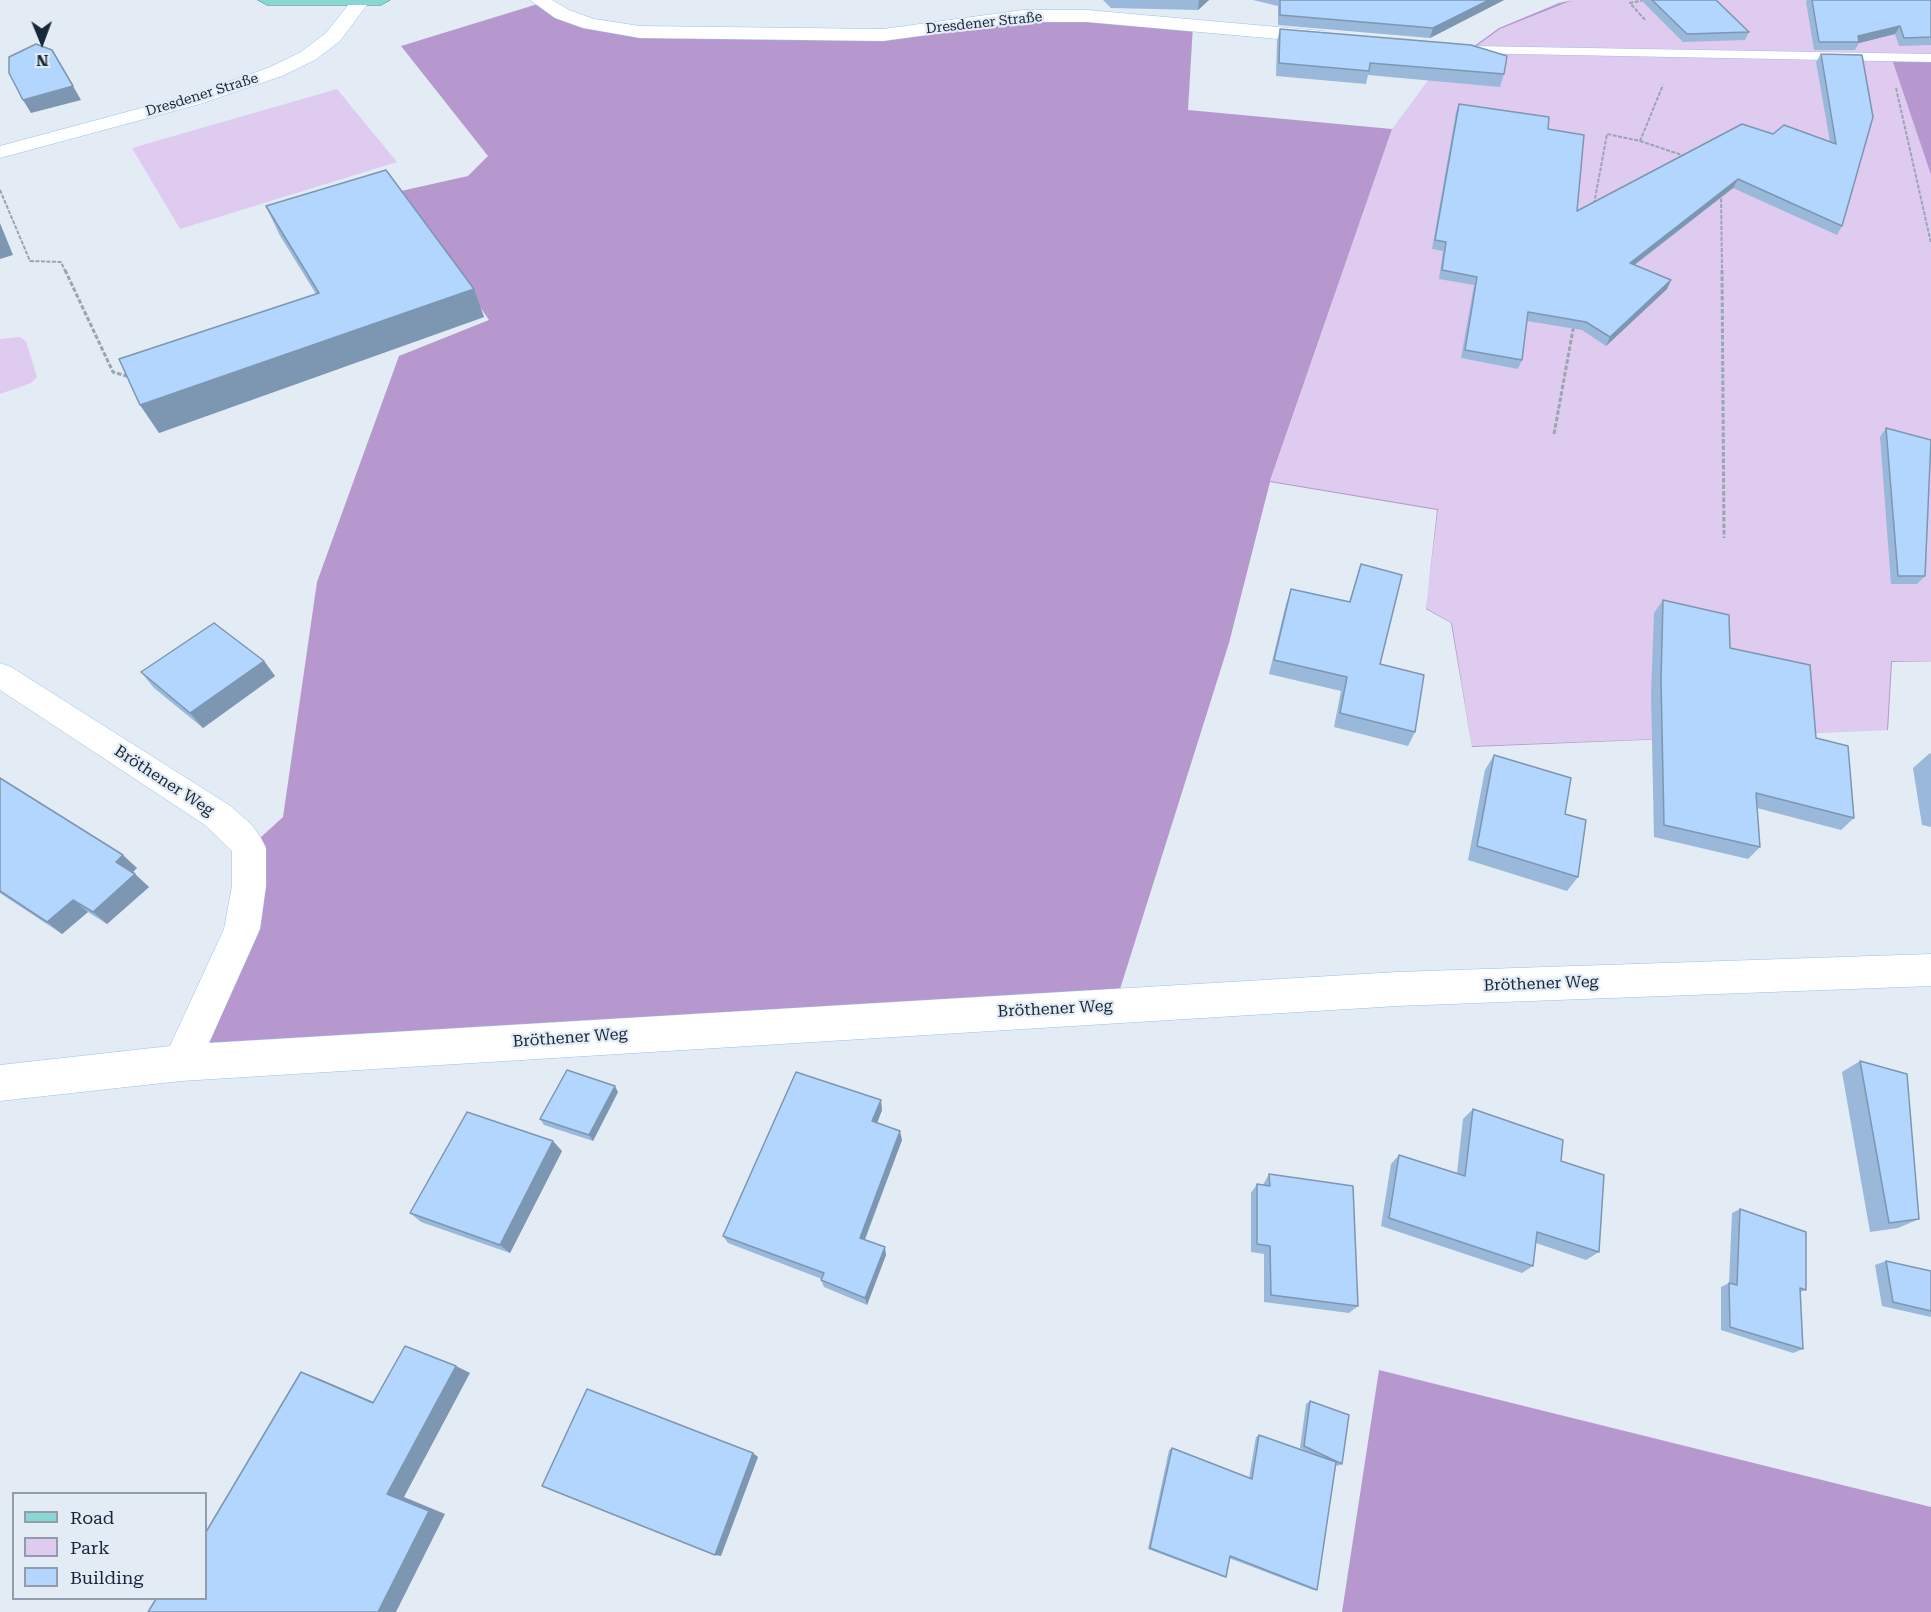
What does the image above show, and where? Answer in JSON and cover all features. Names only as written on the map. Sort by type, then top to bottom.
[{"type":"main road","points":[[267,0],[381,0]]},
{"type":"street","name":"Dresdener Straße","points":[[539,0],[562,14],[590,24],[640,32],[883,35],[1023,16],[1087,15],[1343,39]]},
{"type":"street","name":"Dresdener Straße","points":[[0,153],[192,100],[275,72],[308,56],[333,37],[361,1]]},
{"type":"street","points":[[1448,48],[1471,50]]},
{"type":"street","name":"Bröthener Weg","points":[[0,675],[217,815],[239,834],[249,848],[249,886],[242,929],[181,1063]]},
{"type":"street","name":"Bröthener Weg","points":[[0,1083],[181,1063],[1397,989],[1931,970]]},
{"type":"lane","points":[[1471,50],[1931,58]]},
{"type":"path","points":[[1640,141],[1675,54],[1630,3],[1644,0]]},
{"type":"path","points":[[1889,58],[1931,243]]},
{"type":"path","points":[[1593,215],[1606,134],[1640,141],[1696,159]]},
{"type":"path","points":[[0,190],[30,261],[61,262],[113,372],[133,377]]},
{"type":"path","points":[[1721,190],[1724,538]]},
{"type":"path","points":[[1554,434],[1574,319]]},
{"type":"green space","points":[[1573,0],[1931,0],[1931,58],[1893,59],[1931,175],[1931,662],[1891,661],[1888,730],[1472,746],[1452,623],[1426,608],[1438,509],[1270,482],[1392,129],[1429,79],[1500,29]]},
{"type":"green space","points":[[337,89],[397,162],[180,229],[132,148]]},
{"type":"green space","points":[[20,337],[26,341],[37,377],[31,383],[0,394],[0,339]]},
{"type":"shaded area","points":[[1573,0],[1500,29],[1429,79],[1499,28],[1559,3]]},
{"type":"shaded area","points":[[541,3],[590,24],[883,35],[1023,16],[1193,25],[1188,110],[1392,129],[1270,481],[1438,509],[1427,597],[1437,510],[1270,482],[1229,643],[1115,1005],[182,1062],[208,1001],[249,848],[283,817],[317,582],[399,356],[489,320],[401,191],[468,176],[488,156],[401,46]]},
{"type":"shaded area","points":[[1931,58],[1931,175],[1892,59]]},
{"type":"shaded area","points":[[1426,608],[1452,623],[1472,746],[1887,730],[1891,661],[1931,662],[1892,662],[1888,730],[1472,747],[1451,623]]},
{"type":"shaded area","points":[[1379,1370],[1931,1507],[1931,1612],[1342,1612]]},
{"type":"building","points":[[1280,0],[1489,0],[1433,28],[1280,15]]},
{"type":"building","points":[[1652,0],[1716,0],[1749,32],[1687,34]]},
{"type":"building","points":[[1812,0],[1931,0],[1931,37],[1904,38],[1900,26],[1858,36],[1859,42],[1819,42]]},
{"type":"building","points":[[1280,29],[1471,45],[1507,56],[1504,74],[1370,63],[1369,71],[1279,63]]},
{"type":"building","points":[[36,44],[52,50],[73,86],[23,100],[9,73],[9,57]]},
{"type":"building","points":[[1821,54],[1862,55],[1873,117],[1842,226],[1738,179],[1630,263],[1671,280],[1610,337],[1586,322],[1528,312],[1522,360],[1465,350],[1477,277],[1442,270],[1446,242],[1435,240],[1459,104],[1549,117],[1548,129],[1584,135],[1577,211],[1742,124],[1773,134],[1784,125],[1836,144]]},
{"type":"building","points":[[386,170],[474,289],[140,405],[119,359],[319,293],[266,206]]},
{"type":"building","points":[[1886,428],[1931,440],[1925,576],[1898,576]]},
{"type":"building","points":[[1361,564],[1402,575],[1380,664],[1424,675],[1415,732],[1340,713],[1347,677],[1274,660],[1291,589],[1350,602]]},
{"type":"building","points":[[1663,600],[1729,615],[1730,648],[1810,665],[1816,738],[1848,746],[1854,818],[1756,793],[1760,847],[1664,825],[1661,681]]},
{"type":"building","points":[[214,623],[264,661],[190,713],[141,672]]},
{"type":"building","points":[[1494,755],[1571,778],[1565,814],[1586,820],[1578,877],[1477,846]]},
{"type":"building","points":[[0,778],[123,855],[116,862],[135,874],[93,912],[73,900],[47,922],[0,891]]},
{"type":"building","points":[[1860,1061],[1907,1074],[1919,1219],[1889,1223]]},
{"type":"building","points":[[567,1070],[615,1086],[589,1135],[540,1119]]},
{"type":"building","points":[[796,1072],[881,1100],[872,1121],[900,1131],[860,1238],[885,1247],[865,1298],[821,1280],[824,1273],[723,1236]]},
{"type":"building","points":[[1473,1109],[1563,1140],[1561,1161],[1604,1175],[1599,1252],[1537,1232],[1533,1266],[1389,1218],[1399,1155],[1465,1176]]},
{"type":"building","points":[[467,1112],[553,1141],[500,1245],[410,1213]]},
{"type":"building","points":[[1269,1174],[1353,1186],[1358,1306],[1271,1295],[1270,1246],[1257,1244],[1257,1184],[1270,1186]]},
{"type":"building","points":[[1740,1209],[1806,1232],[1806,1290],[1800,1288],[1803,1349],[1730,1327],[1729,1283],[1737,1285]]},
{"type":"building","points":[[1886,1261],[1931,1271],[1931,1311],[1893,1302]]},
{"type":"building","points":[[405,1346],[456,1366],[387,1494],[429,1511],[378,1612],[148,1612],[155,1600],[207,1600],[207,1530],[301,1372],[373,1403]]},
{"type":"building","points":[[587,1389],[753,1453],[715,1555],[542,1486]]},
{"type":"building","points":[[1310,1401],[1349,1415],[1342,1464],[1304,1446]]},
{"type":"building","points":[[1259,1435],[1336,1462],[1317,1590],[1230,1556],[1226,1577],[1150,1548],[1172,1448],[1252,1479]]}]
